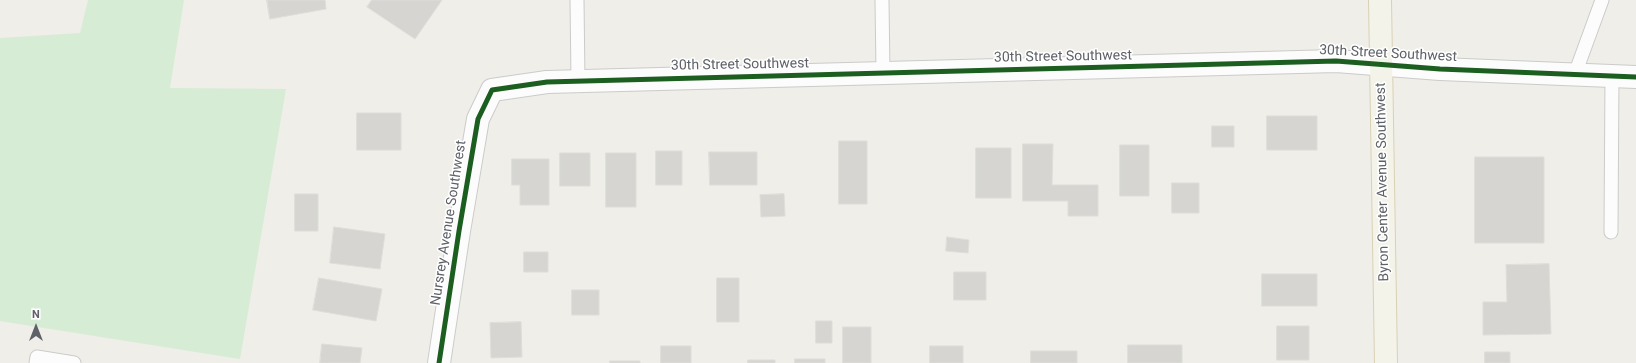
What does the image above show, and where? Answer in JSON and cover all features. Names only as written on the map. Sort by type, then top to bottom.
[{"type":"main road","name":"Byron Center Avenue Southwest","points":[[1380,0],[1386,363]]},
{"type":"street","name":"30th Street Southwest","points":[[492,90],[547,82],[1336,61],[1440,69],[1636,77]]},
{"type":"street","name":"Nursrey Avenue Southwest","points":[[439,363],[458,231],[478,119],[492,90]]},
{"type":"lane","points":[[577,0],[578,81]]},
{"type":"lane","points":[[882,0],[883,73]]},
{"type":"lane","points":[[1575,74],[1602,0]]},
{"type":"lane","points":[[1611,232],[1612,76]]},
{"type":"lane","points":[[36,363],[37,356],[74,363]]},
{"type":"green space","points":[[88,0],[184,0],[170,88],[286,89],[240,359],[0,321],[0,38],[80,33]]},
{"type":"building","points":[[267,0],[325,0],[326,9],[270,19]]},
{"type":"building","points":[[372,0],[442,0],[415,39],[367,7]]},
{"type":"building","points":[[357,113],[401,113],[401,150],[357,150]]},
{"type":"building","points":[[1267,116],[1317,116],[1317,150],[1267,150]]},
{"type":"building","points":[[1212,126],[1234,126],[1234,147],[1212,147]]},
{"type":"building","points":[[839,141],[867,141],[867,204],[839,204]]},
{"type":"building","points":[[1023,144],[1053,144],[1052,185],[1098,185],[1098,216],[1068,216],[1068,201],[1023,201]]},
{"type":"building","points":[[1120,145],[1149,145],[1149,196],[1120,196]]},
{"type":"building","points":[[976,148],[1011,148],[1011,198],[976,198]]},
{"type":"building","points":[[656,151],[682,151],[682,185],[656,185]]},
{"type":"building","points":[[709,152],[757,152],[757,185],[710,185]]},
{"type":"building","points":[[560,153],[590,153],[590,186],[560,186]]},
{"type":"building","points":[[606,153],[636,153],[636,207],[606,207]]},
{"type":"building","points":[[1475,157],[1544,157],[1544,243],[1475,243]]},
{"type":"building","points":[[512,159],[549,159],[549,205],[520,205],[520,185],[512,185]]},
{"type":"building","points":[[1172,183],[1199,183],[1199,213],[1172,213]]},
{"type":"building","points":[[295,194],[318,194],[318,231],[295,231]]},
{"type":"building","points":[[784,194],[785,216],[761,217],[760,195]]},
{"type":"building","points":[[334,227],[385,234],[380,269],[330,263]]},
{"type":"building","points":[[947,237],[969,240],[968,253],[946,251]]},
{"type":"building","points":[[524,252],[548,252],[548,272],[524,272]]},
{"type":"building","points":[[1549,264],[1551,334],[1483,335],[1483,302],[1507,302],[1506,265]]},
{"type":"building","points":[[954,272],[986,272],[986,300],[954,300]]},
{"type":"building","points":[[1262,274],[1317,274],[1317,306],[1262,306]]},
{"type":"building","points":[[319,278],[382,289],[376,321],[313,310]]},
{"type":"building","points":[[717,278],[739,278],[739,322],[717,322]]},
{"type":"building","points":[[572,290],[599,290],[599,315],[572,315]]},
{"type":"building","points":[[816,321],[832,321],[832,343],[816,343]]},
{"type":"building","points":[[521,322],[522,357],[491,358],[490,323]]},
{"type":"building","points":[[1277,326],[1309,326],[1309,360],[1277,360]]},
{"type":"building","points":[[843,327],[871,327],[871,363],[843,363]]},
{"type":"building","points":[[322,344],[362,348],[360,363],[320,363]]},
{"type":"building","points":[[1128,345],[1182,345],[1182,363],[1128,363]]},
{"type":"building","points":[[661,346],[691,346],[691,363],[661,363]]},
{"type":"building","points":[[930,346],[963,346],[963,363],[930,363]]},
{"type":"building","points":[[1031,351],[1077,351],[1077,363],[1031,363]]},
{"type":"building","points":[[1485,352],[1510,352],[1510,363],[1485,363]]},
{"type":"building","points":[[795,359],[825,359],[825,363],[795,363]]},
{"type":"building","points":[[748,360],[775,360],[775,363],[748,363]]},
{"type":"building","points":[[610,361],[640,361],[640,363],[610,363]]},
{"type":"cycle path","points":[[439,363],[478,119],[492,90],[547,82],[1336,61],[1440,69],[1636,77]]}]
